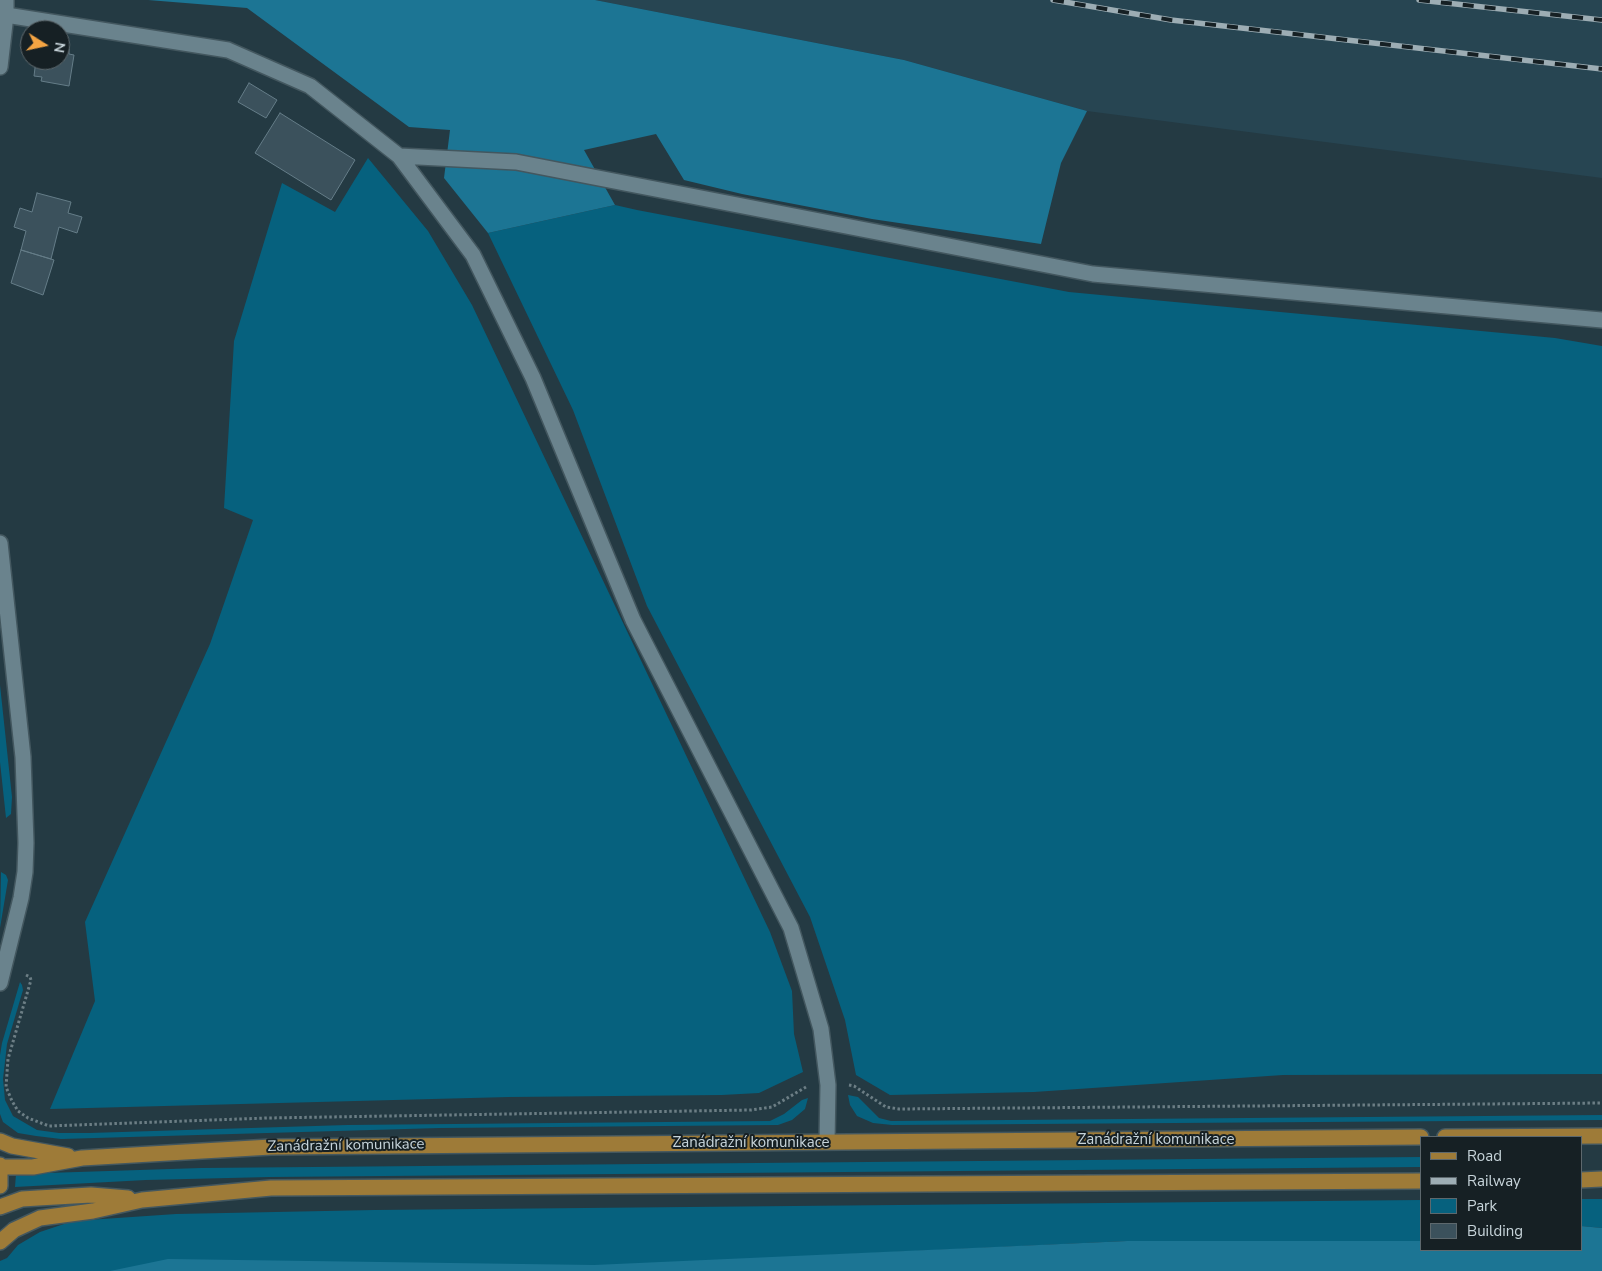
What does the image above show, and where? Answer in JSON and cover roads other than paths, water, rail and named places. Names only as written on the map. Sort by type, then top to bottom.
[{"type":"main road","points":[[1582,1136],[1602,1136]]},
{"type":"main road","name":"Zanádražní komunikace","points":[[0,1167],[33,1167],[82,1158],[271,1147],[1420,1138]]},
{"type":"main road","name":"Zanádražní komunikace","points":[[0,1140],[12,1146],[36,1152],[82,1158]]},
{"type":"main road","points":[[0,1167],[0,1186]]},
{"type":"main road","points":[[1582,1180],[1602,1180]]},
{"type":"main road","points":[[0,1242],[14,1230],[40,1218],[94,1210],[142,1200],[271,1188],[1420,1181]]},
{"type":"main road","points":[[0,1207],[22,1199],[91,1195],[142,1200]]},
{"type":"street","points":[[0,67],[6,8],[228,50],[310,86],[399,156],[473,255],[533,378],[633,620],[791,928],[821,1029],[828,1085],[827,1142]]},
{"type":"street","points":[[399,156],[516,162],[1093,274],[1602,320]]},
{"type":"street","points":[[0,543],[23,757],[26,843],[25,872],[21,898],[0,983]]},
{"type":"railway","points":[[1053,0],[1171,20],[1602,69]]},
{"type":"railway","points":[[1419,0],[1602,20]]}]
